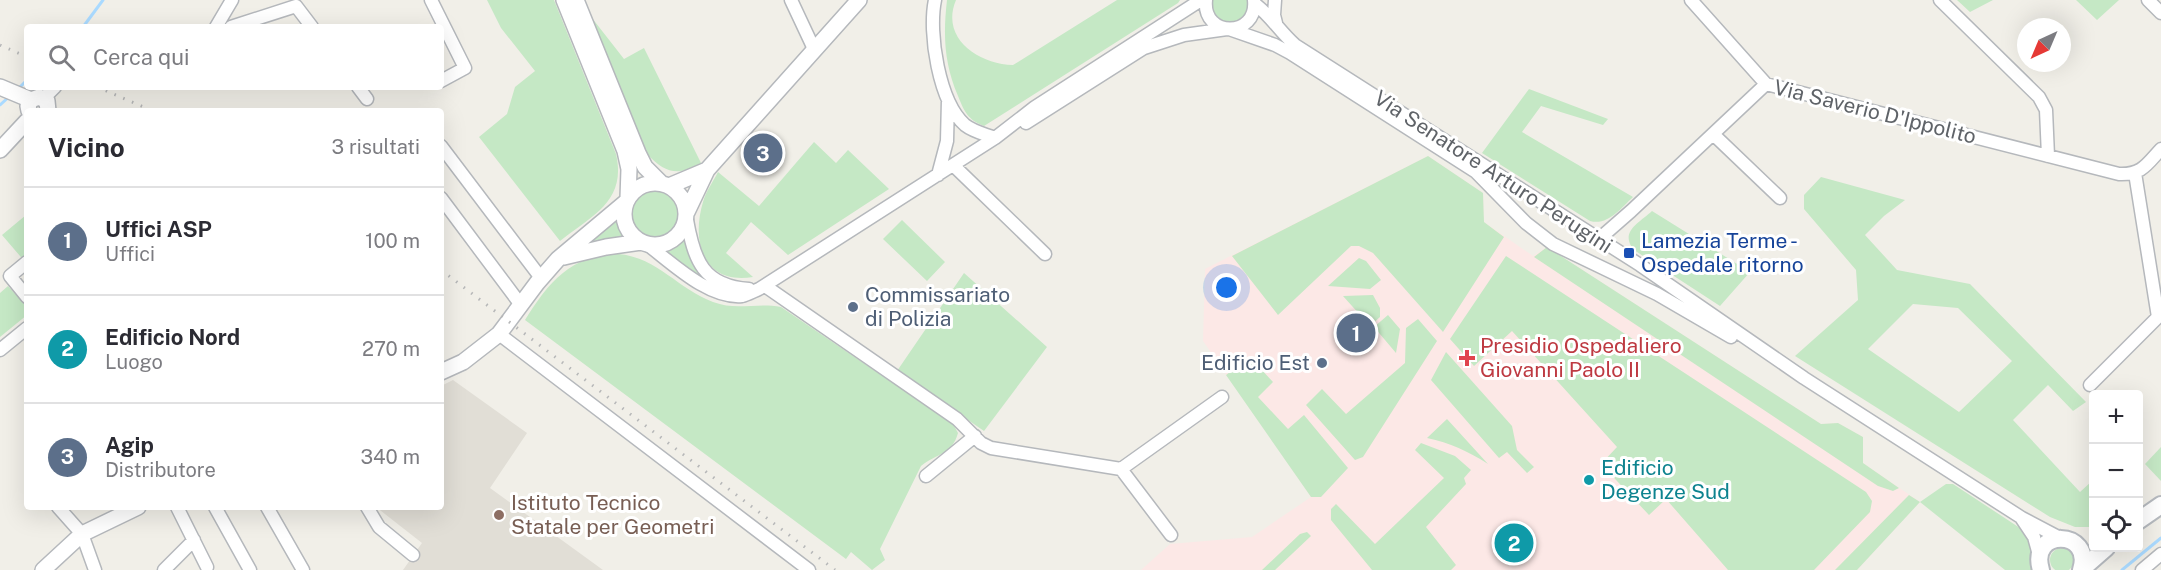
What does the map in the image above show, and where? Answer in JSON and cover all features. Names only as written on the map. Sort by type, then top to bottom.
[{"type":"main road","points":[[2143,518],[2161,505]]},
{"type":"main road","points":[[2067,540],[2082,554],[2081,569]]},
{"type":"main road","points":[[2040,566],[2047,543],[2089,540]]},
{"type":"main road","points":[[2081,569],[2101,552]]},
{"type":"street","points":[[218,24],[232,0]]},
{"type":"street","points":[[431,0],[443,24]]},
{"type":"street","points":[[564,0],[625,151],[629,169],[624,211],[628,230],[645,244]]},
{"type":"street","points":[[576,0],[638,153],[645,167],[680,194],[687,216],[692,250],[699,264],[708,274],[722,282],[741,288],[762,288],[957,418],[981,443],[991,448],[1121,469],[1171,536]]},
{"type":"street","points":[[791,0],[814,49]]},
{"type":"street","points":[[558,259],[606,246],[645,244],[658,246],[677,238],[683,230],[707,170],[859,0]]},
{"type":"street","points":[[935,0],[934,40],[948,100],[947,141],[938,175]]},
{"type":"street","points":[[1204,0],[1209,18],[1220,27],[1228,29],[1236,28],[1247,22],[1254,11],[1254,1]]},
{"type":"street","name":"Via Senatore Arturo Perugini","points":[[645,244],[701,285],[716,293],[742,296],[762,288],[995,138],[1035,107],[1204,0]]},
{"type":"street","points":[[1275,0],[1276,23]]},
{"type":"street","points":[[1691,0],[1766,84]]},
{"type":"street","points":[[1940,0],[2039,98],[2046,110],[2048,156]]},
{"type":"street","points":[[2148,0],[2161,13]]},
{"type":"street","name":"Via Senatore Arturo Perugini","points":[[1254,1],[1276,23],[1285,37],[1295,45],[1600,240],[1803,378],[2022,518],[2067,540]]},
{"type":"street","points":[[240,24],[296,6],[310,24]]},
{"type":"street","points":[[444,26],[465,68],[444,79]]},
{"type":"street","name":"Via Senatore Arturo Perugini","points":[[995,138],[1026,123],[1144,48],[1184,35],[1228,29],[1275,45],[1290,53],[1467,166],[1482,177],[1517,214],[1547,239],[1657,294],[1803,378]]},
{"type":"street","name":"Via Saverio D'Ippolito","points":[[1587,261],[1594,260],[1602,253],[1600,240],[1766,84],[2119,174],[2134,173]]},
{"type":"street","points":[[1,87],[39,106],[52,90]]},
{"type":"street","points":[[360,90],[367,99]]},
{"type":"street","points":[[948,100],[963,123],[973,130],[995,138]]},
{"type":"street","points":[[0,150],[24,124]]},
{"type":"street","points":[[1713,134],[1780,198]]},
{"type":"street","points":[[2090,385],[2158,317],[2134,173],[2140,171],[2161,149]]},
{"type":"street","points":[[444,150],[541,278]]},
{"type":"street","points":[[953,165],[1045,254]]},
{"type":"street","points":[[444,371],[463,362],[499,334],[558,259],[642,185],[665,184],[707,170]]},
{"type":"street","points":[[1517,214],[1517,199],[1525,197],[1535,200]]},
{"type":"street","points":[[444,202],[521,305]]},
{"type":"street","points":[[24,264],[10,276],[24,293]]},
{"type":"street","points":[[0,350],[24,330]]},
{"type":"street","points":[[499,334],[809,570]]},
{"type":"street","points":[[1121,469],[1222,397]]},
{"type":"street","points":[[926,476],[975,436]]},
{"type":"street","points":[[61,510],[82,534],[95,570]]},
{"type":"street","points":[[43,570],[58,564],[82,534],[132,510]]},
{"type":"street","points":[[179,510],[207,567]]},
{"type":"street","points":[[217,510],[250,570]]},
{"type":"street","points":[[269,510],[303,570]]},
{"type":"street","points":[[368,510],[371,517],[386,534],[413,555]]},
{"type":"street","name":"Via Senatore Arturo Perugini","points":[[2022,518],[2034,537],[2040,566]]},
{"type":"street","points":[[164,570],[194,540]]},
{"type":"street","points":[[2142,570],[2161,554]]},
{"type":"shaded area","name":"Presidio Ospedaliero Giovanni Paolo II","points":[[1428,156],[1483,193],[1484,222],[1533,256],[1547,247],[1821,424],[1838,423],[1863,437],[1863,463],[1920,502],[1857,570],[1141,570],[1170,544],[1252,537],[1311,497],[1203,341],[1205,269]]},
{"type":"shaded area","points":[[453,380],[527,433],[490,488],[603,570],[403,570],[422,543],[380,510],[444,510],[444,384]]},
{"type":"green space","points":[[487,0],[554,0],[616,154],[618,170],[612,196],[595,215],[560,241],[479,137],[507,114],[515,87],[535,71],[501,28]]},
{"type":"green space","points":[[947,0],[956,0],[952,14],[953,26],[965,46],[987,60],[1013,65],[1117,0],[1180,0],[984,126],[970,118],[953,84],[947,60],[945,37]]},
{"type":"green space","points":[[1213,0],[1247,0],[1247,10],[1237,21],[1223,22],[1217,17]]},
{"type":"green space","points":[[1957,0],[1993,0],[1970,12]]},
{"type":"green space","points":[[2076,0],[2119,0],[2097,20]]},
{"type":"green space","points":[[592,18],[624,59],[644,48],[701,163],[685,170],[672,171],[647,154]]},
{"type":"green space","points":[[1529,89],[1608,119],[1603,125],[1541,106],[1522,132],[1633,197],[1608,219],[1590,221],[1482,153]]},
{"type":"green space","points":[[814,142],[836,163],[848,150],[889,189],[788,255],[751,222],[726,253],[753,277],[736,278],[722,274],[712,267],[705,258],[700,245],[699,232],[704,198],[718,172],[759,206]]},
{"type":"green space","points":[[1428,156],[1483,193],[1484,222],[1504,237],[1443,332],[1373,253],[1359,246],[1351,246],[1278,315],[1232,256]]},
{"type":"green space","points":[[1821,177],[1905,200],[1865,235],[1897,270],[1970,284],[2086,402],[2073,411],[2048,385],[2013,420],[2080,492],[2089,484],[2089,527],[2075,527],[2050,517],[1795,356],[1858,300],[1856,270],[1804,209],[1804,195]],"holes":[[[1913,304],[1958,308],[2012,361],[1959,412],[1868,349]]]},
{"type":"green space","points":[[651,190],[661,190],[673,197],[680,209],[680,219],[673,231],[661,238],[651,238],[636,227],[632,219],[632,209],[643,194]]},
{"type":"green space","points":[[1652,211],[1750,272],[1720,306],[1634,250],[1629,238],[1632,228]]},
{"type":"green space","points":[[620,215],[623,228],[630,238],[602,240],[582,245]]},
{"type":"green space","points":[[24,217],[24,261],[2,235]]},
{"type":"green space","points":[[902,220],[945,262],[927,281],[883,239]]},
{"type":"green space","points":[[685,233],[690,254],[706,281],[660,249],[674,244]]},
{"type":"green space","points":[[1547,247],[1821,424],[1838,423],[1863,437],[1863,463],[1899,488],[1893,491],[1878,486],[1534,257]]},
{"type":"green space","points":[[619,254],[645,261],[689,290],[722,305],[781,307],[953,424],[958,433],[952,446],[921,466],[880,549],[885,560],[872,570],[851,552],[846,559],[525,320],[552,283],[574,265],[587,259]]},
{"type":"green space","points":[[1506,256],[1866,492],[1872,501],[1870,512],[1814,570],[1728,570],[1666,499],[1649,515],[1601,464],[1617,447],[1512,331],[1474,366],[1450,339]]},
{"type":"green space","points":[[1359,258],[1366,261],[1381,280],[1370,289],[1328,286]]},
{"type":"green space","points":[[964,273],[1047,347],[984,431],[897,371]]},
{"type":"green space","points":[[8,286],[24,304],[24,317],[0,337],[0,293]]},
{"type":"green space","points":[[1373,295],[1380,308],[1380,317],[1370,326],[1343,296]]},
{"type":"green space","points":[[1388,315],[1400,329],[1396,353],[1374,327]]},
{"type":"green space","points":[[1418,319],[1437,341],[1363,457],[1355,460],[1306,405],[1322,389],[1346,414],[1405,363],[1406,328]]},
{"type":"green space","points":[[1446,352],[1512,426],[1517,450],[1534,467],[1527,473],[1507,452],[1499,458],[1431,380]]},
{"type":"green space","points":[[1250,357],[1273,382],[1258,397],[1288,429],[1304,415],[1348,468],[1321,497],[1311,497],[1226,375]]},
{"type":"green space","points":[[1447,419],[1488,464],[1459,448],[1427,438]]},
{"type":"green space","points":[[1421,443],[1455,456],[1471,470],[1464,478],[1466,484],[1426,527],[1456,565],[1451,570],[1372,570],[1331,520],[1331,509],[1336,504],[1375,544],[1444,478],[1415,450]]},
{"type":"green space","points":[[2161,447],[2161,481],[2145,464]]},
{"type":"green space","points":[[1946,484],[1953,484],[2023,530],[2032,549],[2031,570],[2005,570],[1920,502]]},
{"type":"green space","points":[[1909,495],[1920,502],[1857,570],[1835,570]]},
{"type":"green space","points":[[1307,532],[1311,536],[1275,570],[1262,570],[1300,534]]},
{"type":"green space","points":[[2057,549],[2067,549],[2073,555],[2073,565],[2067,571],[2057,571],[2051,565],[2051,555]]},
{"type":"waterway","points":[[85,24],[103,0]]},
{"type":"waterway","points":[[17,90],[24,83]]},
{"type":"waterway","points":[[0,105],[10,96]]},
{"type":"waterway","points":[[2122,570],[2161,538]]},
{"type":"railway","points":[[0,45],[24,56]]},
{"type":"railway","points":[[104,90],[146,108]]},
{"type":"railway","points":[[444,272],[835,570]]},
{"type":"place","name":"Agip","points":[[763,153]]},
{"type":"place","name":"Lamezia Terme - Ospedale ritorno","points":[[1629,253]]},
{"type":"place","name":"Commissariato di Polizia","points":[[853,307]]},
{"type":"place","name":"Uffici ASP","points":[[1356,333]]},
{"type":"place","name":"Presidio Ospedaliero Giovanni Paolo II","points":[[1467,358]]},
{"type":"place","name":"Edificio Est","points":[[1322,363]]},
{"type":"place","name":"Edificio Degenze Sud","points":[[1589,480]]},
{"type":"place","name":"Istituto Tecnico Statale per Geometri","points":[[499,515]]},
{"type":"place","name":"Edificio Nord","points":[[1514,543]]}]
